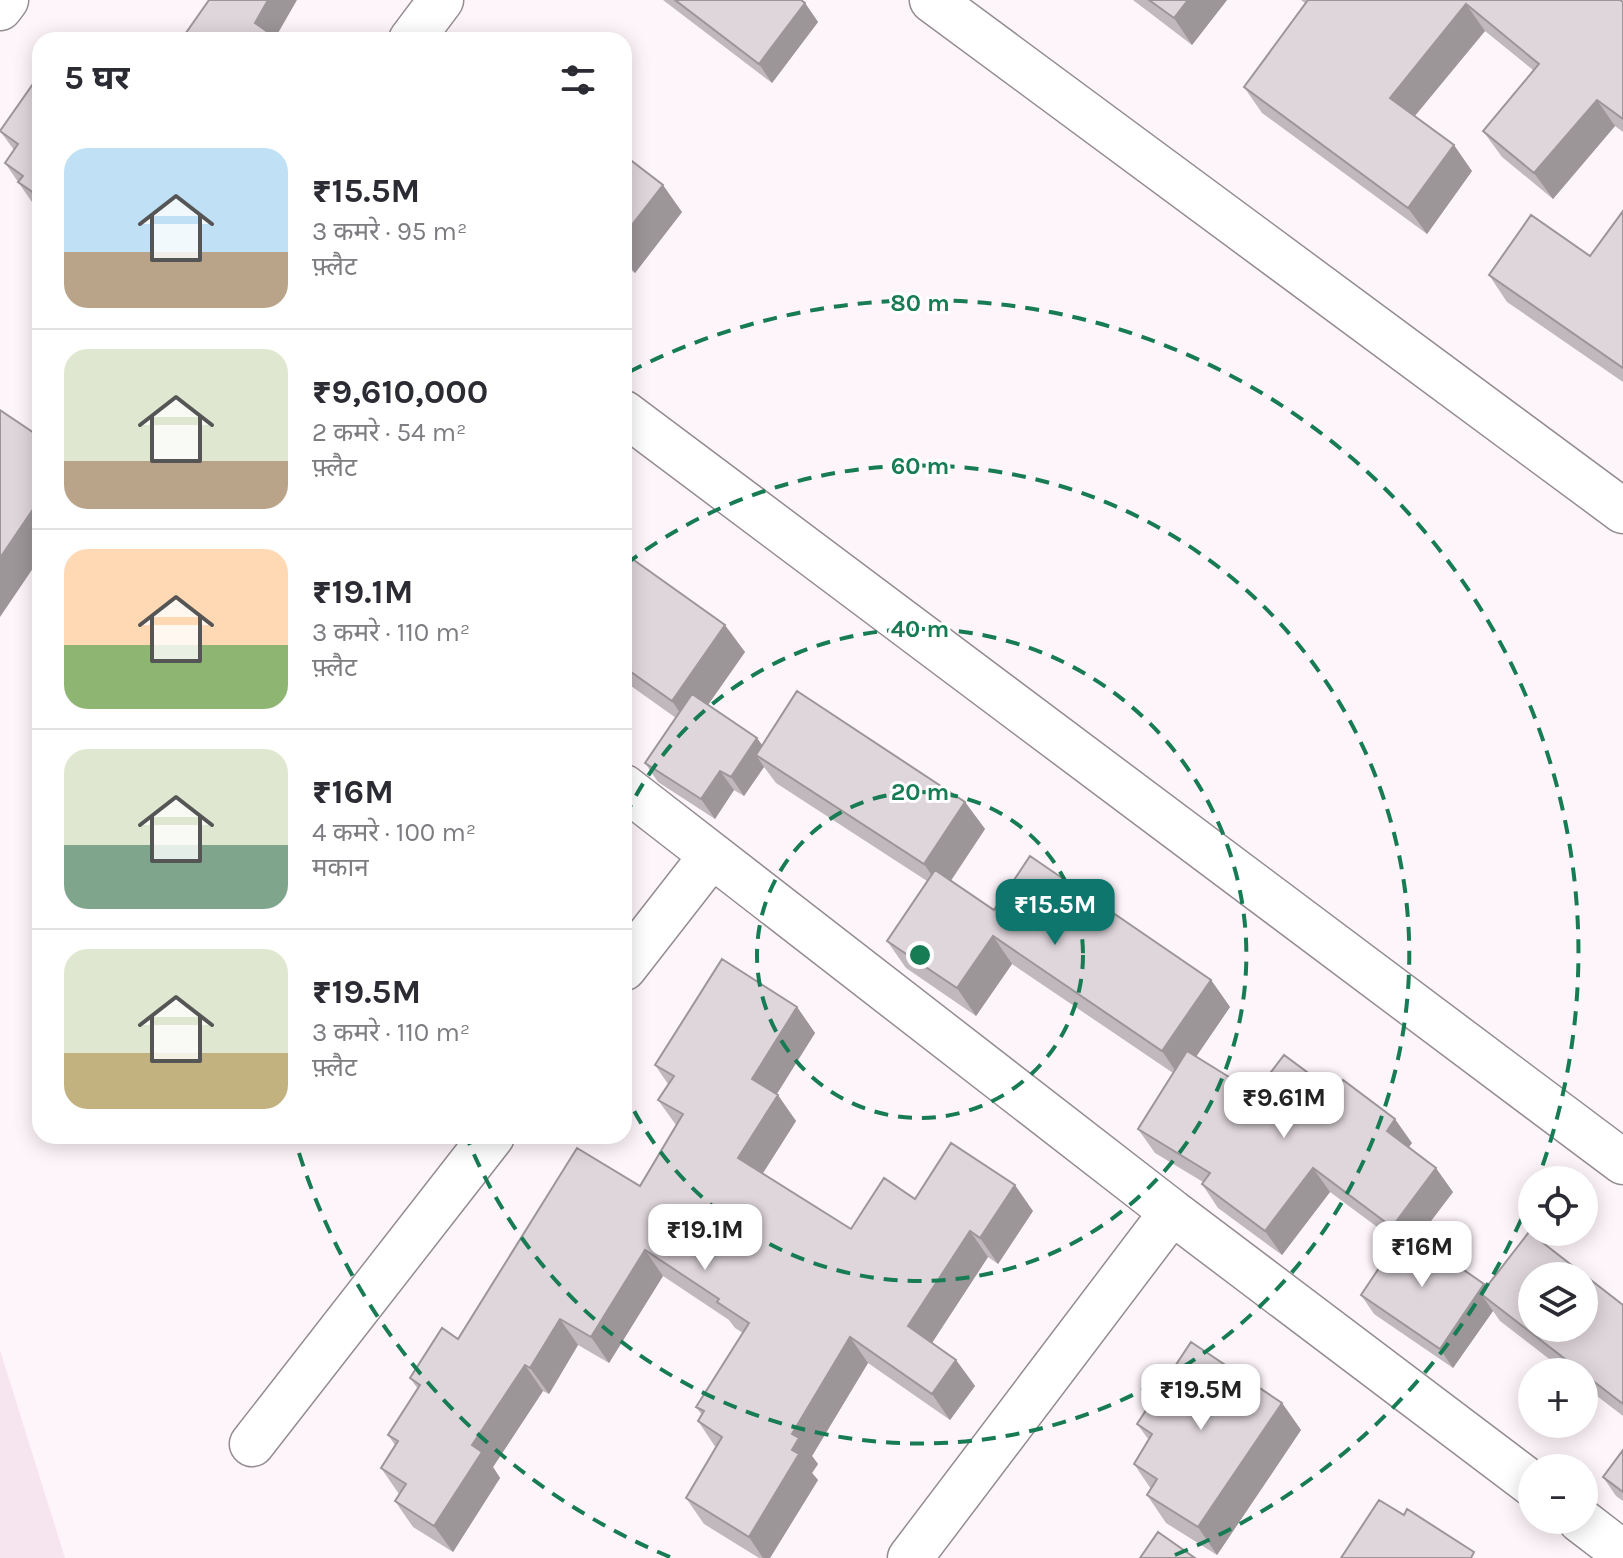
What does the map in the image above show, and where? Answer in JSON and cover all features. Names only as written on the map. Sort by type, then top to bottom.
[{"type":"street","points":[[0,8],[6,0]]},
{"type":"street","points":[[417,32],[441,0]]},
{"type":"street","points":[[932,0],[1623,511]]},
{"type":"street","points":[[632,419],[1623,1162]]},
{"type":"street","points":[[632,793],[1172,1212],[1518,1473]]},
{"type":"street","points":[[632,958],[712,855]]},
{"type":"street","points":[[252,1444],[486,1144]]},
{"type":"street","points":[[910,1558],[1172,1212]]},
{"type":"street","points":[[1598,1534],[1623,1553]]},
{"type":"shaded area","points":[[0,1350],[65,1558],[0,1558]]},
{"type":"building","points":[[209,0],[268,0],[255,23],[268,32],[187,32]]},
{"type":"building","points":[[675,0],[801,0],[805,3],[759,64]]},
{"type":"building","points":[[1149,0],[1188,0],[1174,18]]},
{"type":"building","points":[[1308,0],[1620,0],[1623,2],[1623,119],[1597,100],[1534,173],[1483,131],[1539,64],[1466,4],[1390,98],[1454,145],[1408,208],[1244,87]]},
{"type":"building","points":[[32,85],[32,192],[18,182],[23,176],[5,163],[18,144],[0,131]]},
{"type":"building","points":[[632,161],[663,185],[632,225]]},
{"type":"building","points":[[1623,211],[1623,368],[1489,275],[1531,215],[1590,256]]},
{"type":"building","points":[[0,410],[32,432],[32,511],[0,558]]},
{"type":"building","points":[[632,559],[725,625],[672,701],[632,673]]},
{"type":"building","points":[[797,691],[965,802],[924,864],[756,755]]},
{"type":"building","points":[[692,694],[757,738],[731,777],[720,771],[701,799],[645,763]]},
{"type":"building","points":[[1030,856],[1211,980],[1162,1051],[993,936],[957,988],[887,941],[935,870],[994,910]]},
{"type":"building","points":[[722,959],[797,1007],[752,1079],[778,1095],[738,1158],[851,1229],[884,1178],[915,1199],[951,1143],[1015,1185],[980,1238],[970,1231],[908,1326],[956,1360],[932,1394],[850,1337],[792,1434],[799,1438],[792,1450],[799,1454],[749,1537],[686,1498],[722,1437],[698,1421],[704,1411],[696,1407],[749,1323],[717,1302],[719,1299],[645,1250],[591,1337],[560,1319],[530,1368],[525,1365],[472,1445],[482,1452],[434,1526],[395,1501],[406,1484],[381,1468],[398,1441],[388,1435],[420,1385],[410,1378],[442,1328],[458,1339],[577,1148],[640,1186],[683,1114],[658,1100],[674,1076],[655,1065]]},
{"type":"building","points":[[1187,1051],[1255,1093],[1284,1055],[1334,1092],[1343,1080],[1395,1119],[1387,1131],[1436,1168],[1392,1227],[1313,1168],[1265,1231],[1202,1184],[1210,1173],[1138,1129]]},
{"type":"building","points":[[1405,1229],[1484,1284],[1440,1349],[1361,1295]]},
{"type":"building","points":[[1518,1246],[1547,1246],[1568,1262],[1518,1262],[1518,1323],[1481,1294]]},
{"type":"building","points":[[1598,1286],[1623,1305],[1623,1404],[1598,1385],[1598,1358],[1564,1358],[1543,1342],[1598,1342]]},
{"type":"building","points":[[1191,1342],[1282,1403],[1198,1527],[1147,1495],[1157,1479],[1134,1464],[1152,1434],[1137,1424]]},
{"type":"building","points":[[1623,1450],[1623,1492],[1603,1477]]},
{"type":"building","points":[[1379,1500],[1404,1515],[1407,1509],[1474,1552],[1471,1558],[1341,1558]]},
{"type":"building","points":[[1158,1532],[1195,1558],[1140,1558]]}]
